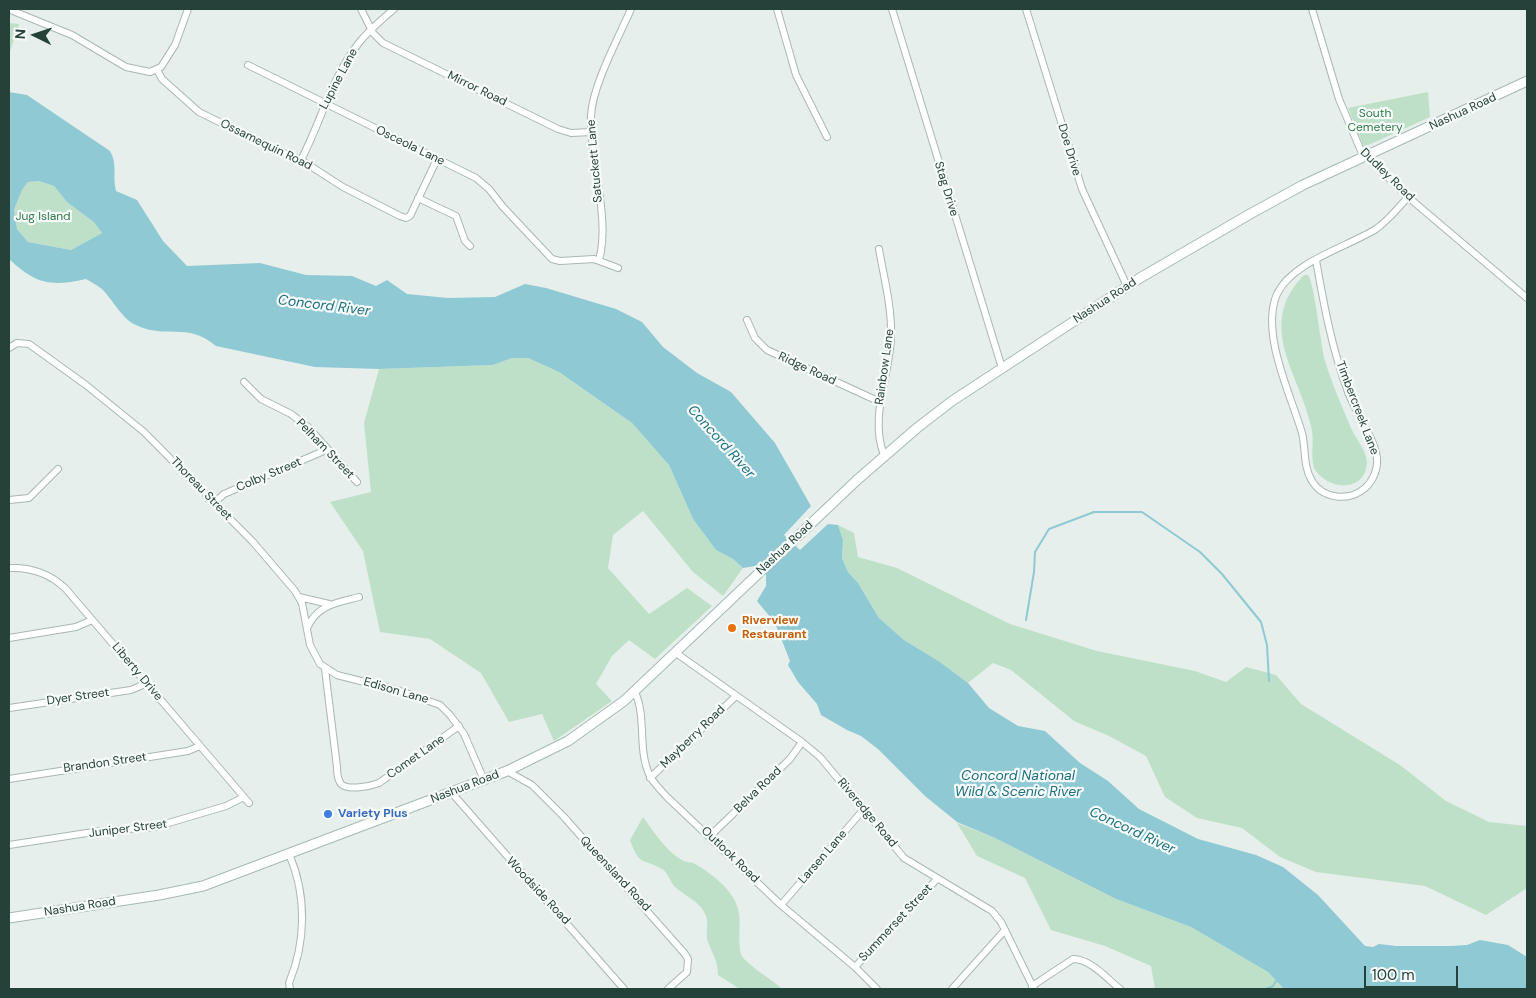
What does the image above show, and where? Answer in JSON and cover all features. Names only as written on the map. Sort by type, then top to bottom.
[{"type":"main road","name":"Nashua Road","points":[[9,918],[188,890],[289,854],[507,771],[580,734],[635,692],[884,455],[952,401],[1127,286],[1250,214],[1366,156],[1527,81]]},
{"type":"street","points":[[13,11],[72,35],[126,67],[146,72],[157,70],[175,45],[188,9]]},
{"type":"street","points":[[361,9],[370,30]]},
{"type":"street","name":"Lupine Lane","points":[[301,160],[349,57],[370,30],[394,9]]},
{"type":"street","name":"Satuckett Lane","points":[[599,260],[602,236],[591,132],[592,102],[631,9]]},
{"type":"street","points":[[777,9],[794,69],[827,137]]},
{"type":"street","name":"Stag Drive","points":[[892,9],[1002,368]]},
{"type":"street","name":"Doe Drive","points":[[1026,9],[1080,184],[1127,286]]},
{"type":"street","name":"Dudley Road","points":[[1312,9],[1339,99],[1355,141],[1366,156],[1408,196],[1527,298]]},
{"type":"street","name":"Mirror Road","points":[[370,30],[383,43],[558,129],[571,133],[591,132]]},
{"type":"street","name":"Osceola Lane","points":[[248,66],[483,182],[549,257],[560,261],[599,260]]},
{"type":"street","name":"Ossamequin Road","points":[[157,70],[162,79],[199,112],[276,150],[301,160],[342,188],[406,218],[410,216],[418,198]]},
{"type":"street","points":[[437,159],[418,198],[456,216],[465,242],[470,246]]},
{"type":"street","name":"Timbercreek Lane","points":[[1316,260],[1331,339],[1352,401],[1376,456],[1375,474],[1368,485],[1348,497],[1336,497],[1324,493],[1315,485],[1309,475],[1301,432],[1279,365],[1274,337],[1273,308],[1278,293],[1290,277],[1316,260],[1380,226],[1408,196]]},
{"type":"street","name":"Rainbow Lane","points":[[879,249],[892,327],[889,359],[880,402],[881,443],[884,455]]},
{"type":"street","points":[[599,260],[618,268]]},
{"type":"street","name":"Ridge Road","points":[[747,320],[755,338],[768,350],[880,402]]},
{"type":"street","name":"Thoreau Street","points":[[9,348],[17,343],[29,344],[144,432],[253,542],[299,597],[312,652],[326,669]]},
{"type":"street","name":"Pelham Street","points":[[244,382],[265,402],[299,420],[357,482]]},
{"type":"street","name":"Colby Street","points":[[214,503],[224,494],[326,450]]},
{"type":"street","points":[[9,500],[29,498],[58,469]]},
{"type":"street","name":"Liberty Drive","points":[[9,568],[27,568],[51,577],[72,595],[247,800]]},
{"type":"street","points":[[299,597],[329,604]]},
{"type":"street","points":[[307,628],[314,616],[329,604],[359,597]]},
{"type":"street","points":[[9,638],[76,627],[92,620]]},
{"type":"street","name":"Riveredge Road","points":[[676,653],[802,742],[820,757],[904,858],[992,911],[1005,930],[1033,987]]},
{"type":"street","name":"Edison Lane","points":[[326,669],[344,677],[427,699],[445,709],[459,726],[472,750],[484,780]]},
{"type":"street","name":"Comet Lane","points":[[326,669],[337,767],[340,782],[343,785],[370,786],[379,783],[459,726]]},
{"type":"street","name":"Dyer Street","points":[[9,708],[131,690],[147,683]]},
{"type":"street","name":"Outlook Road","points":[[635,692],[639,704],[644,757],[650,778],[667,797],[781,904],[855,967],[877,989]]},
{"type":"street","name":"Mayberry Road","points":[[650,778],[736,696]]},
{"type":"street","name":"Belva Road","points":[[710,836],[790,759],[802,742]]},
{"type":"street","name":"Brandon Street","points":[[9,779],[188,751],[200,746]]},
{"type":"street","name":"Queensland Road","points":[[507,771],[532,785],[564,817],[627,886],[685,954],[688,959],[688,972],[668,989]]},
{"type":"street","name":"Woodside Road","points":[[451,792],[624,989]]},
{"type":"street","name":"Juniper Street","points":[[9,845],[100,831],[155,827],[247,800]]},
{"type":"street","name":"Larsen Lane","points":[[781,904],[864,809]]},
{"type":"street","points":[[283,989],[290,986],[298,956],[302,925],[301,896],[297,875],[289,854]]},
{"type":"street","name":"Summerset Street","points":[[855,967],[937,879]]},
{"type":"street","points":[[952,989],[1005,930]]},
{"type":"street","points":[[1033,987],[1073,960],[1088,963],[1120,989]]},
{"type":"green space","points":[[9,23],[19,24],[9,55]]},
{"type":"green space","name":"South Cemetery","points":[[1428,92],[1430,117],[1364,147],[1348,108]]},
{"type":"green space","name":"Jug Island","points":[[39,181],[54,186],[67,202],[94,221],[102,233],[71,250],[28,242],[17,229],[14,210],[22,190],[28,182]]},
{"type":"green space","points":[[1304,275],[1308,275],[1313,289],[1323,353],[1328,370],[1351,428],[1367,459],[1365,473],[1360,480],[1353,484],[1344,485],[1327,481],[1314,468],[1311,426],[1285,349],[1282,331],[1283,312],[1290,294]]},
{"type":"green space","points":[[512,358],[528,358],[559,372],[632,423],[669,465],[693,519],[716,550],[733,559],[743,568],[723,596],[693,572],[643,511],[613,535],[608,568],[649,614],[687,588],[712,606],[655,659],[629,640],[612,656],[596,684],[612,701],[554,741],[542,714],[509,722],[481,673],[430,639],[380,632],[363,551],[330,502],[371,492],[364,423],[379,369],[493,365]]},
{"type":"green space","points":[[838,525],[854,533],[858,557],[897,568],[1010,624],[1097,651],[1195,671],[1226,682],[1246,667],[1276,675],[1301,704],[1400,765],[1446,801],[1489,822],[1527,826],[1527,888],[1486,915],[1425,886],[1316,872],[1280,857],[1242,828],[1197,818],[1165,797],[1146,756],[1109,736],[1074,721],[1011,670],[993,663],[968,683],[940,662],[904,640],[879,618],[858,583],[848,572],[842,558],[843,540]]},
{"type":"green space","points":[[643,817],[671,852],[683,861],[693,863],[706,871],[726,888],[738,909],[741,955],[782,989],[740,989],[718,975],[716,962],[707,939],[707,919],[704,911],[697,903],[675,887],[664,870],[639,858],[633,849],[630,840]]},
{"type":"green space","points":[[957,823],[995,838],[1116,899],[1191,927],[1268,972],[1284,989],[1155,989],[1151,966],[1105,946],[1051,930],[1025,878],[977,856]]},
{"type":"water","name":"Concord National Wild & Scenic River","points":[[9,92],[27,95],[110,151],[114,161],[116,191],[137,200],[163,241],[187,266],[260,263],[306,275],[352,276],[376,286],[387,280],[407,294],[448,298],[495,297],[525,284],[546,288],[616,309],[642,322],[663,347],[697,373],[731,392],[775,443],[811,506],[784,535],[800,550],[828,524],[838,525],[843,540],[842,558],[848,572],[858,583],[879,618],[904,640],[940,662],[968,683],[989,708],[1018,726],[1045,731],[1080,763],[1108,781],[1139,809],[1198,839],[1256,855],[1283,867],[1318,895],[1365,946],[1373,947],[1379,944],[1396,946],[1451,946],[1467,945],[1480,940],[1508,945],[1527,957],[1527,989],[1284,989],[1268,972],[1191,927],[1116,899],[995,838],[957,822],[925,796],[878,749],[861,736],[821,715],[817,704],[798,682],[788,665],[790,661],[775,623],[757,601],[766,586],[766,574],[755,566],[743,568],[733,559],[716,550],[693,519],[669,465],[632,423],[559,372],[528,358],[512,358],[493,365],[379,369],[315,367],[216,346],[195,334],[147,329],[136,325],[126,318],[102,289],[86,279],[63,283],[44,281],[27,274],[9,259]],"holes":[[[39,181],[54,186],[67,202],[94,222],[102,233],[71,250],[28,242],[17,229],[14,210],[22,190],[28,182]]]},
{"type":"waterway","points":[[1026,620],[1034,572],[1035,552],[1049,529],[1094,512],[1142,512],[1200,552],[1222,574],[1261,622],[1267,645],[1269,681]]},
{"type":"waterway","points":[[1266,989],[1273,986],[1278,978]]},
{"type":"place","name":"Riverview Restaurant","points":[[732,628]]},
{"type":"place","name":"Variety Plus","points":[[328,814]]},
{"type":"water label","name":"Concord River","points":[[324,306]]},
{"type":"water label","name":"Concord River","points":[[721,442]]},
{"type":"water label","name":"Concord River","points":[[1132,831]]}]
